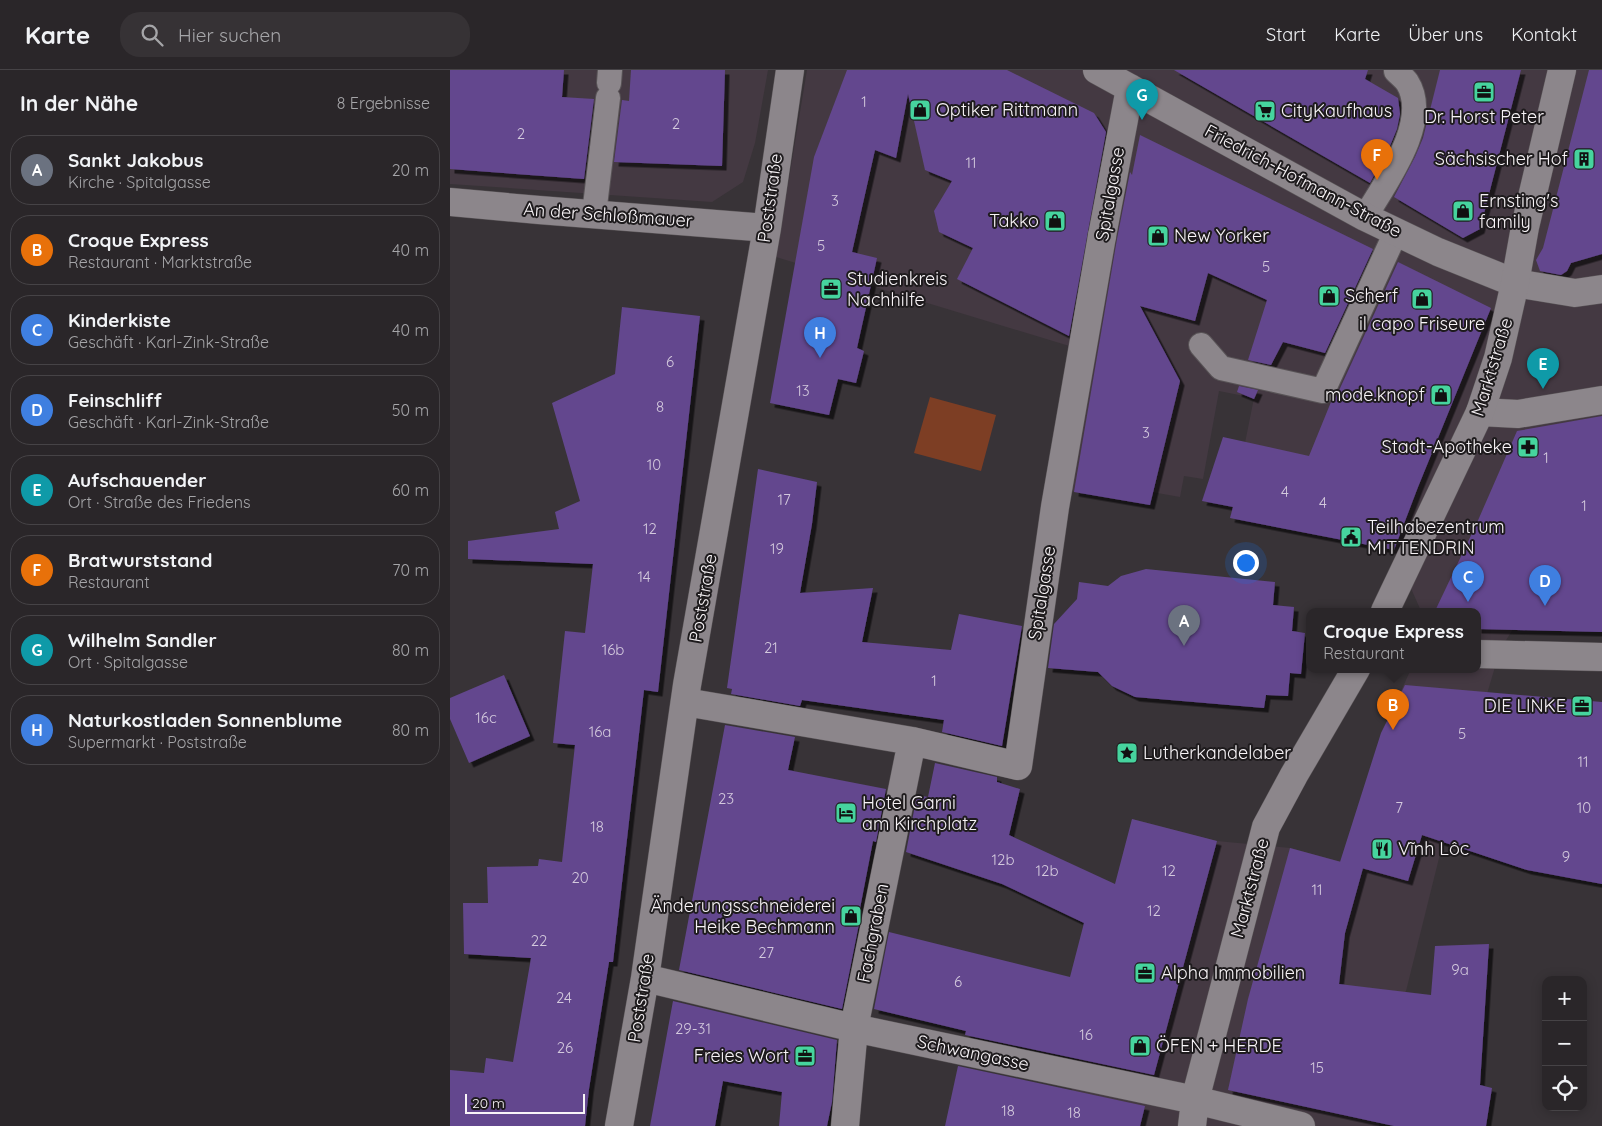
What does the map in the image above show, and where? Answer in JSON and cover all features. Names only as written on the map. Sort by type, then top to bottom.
[{"type":"street","name":"Poststraße","points":[[619,1126],[645,978],[685,702],[767,228],[790,70]]},
{"type":"street","name":"Friedrich-Hofmann-Straße","points":[[1096,70],[1365,217],[1438,252],[1515,283],[1575,293],[1602,288]]},
{"type":"street","name":"Marktstraße","points":[[1385,608],[1480,412],[1498,358],[1515,283],[1525,227],[1562,70]]},
{"type":"street","name":"Spitalgasse","points":[[685,702],[912,741],[1018,766],[1055,507],[1130,88]]},
{"type":"street","name":"An der Schloßmauer","points":[[450,202],[767,228]]},
{"type":"street","points":[[1480,412],[1518,414],[1602,400]]},
{"type":"street","points":[[1481,654],[1602,657]]},
{"type":"street","name":"Marktstraße","points":[[1193,1113],[1266,827],[1354,673]]},
{"type":"street","name":"Fachgraben","points":[[845,1126],[854,1028],[912,741]]},
{"type":"street","name":"Schwangasse","points":[[645,978],[1193,1113],[1301,1126]]},
{"type":"lane","points":[[1365,217],[1404,150],[1411,130],[1414,100],[1407,82],[1396,71]]},
{"type":"lane","points":[[594,214],[609,84]]},
{"type":"lane","points":[[1201,345],[1221,368],[1324,391],[1396,232]]},
{"type":"shaded area","points":[[450,70],[768,70],[755,143],[743,182],[712,202],[450,184]]},
{"type":"shaded area","points":[[807,70],[1602,70],[1602,518],[1571,535],[1500,650],[1442,846],[1378,1104],[1379,1126],[1064,1126],[1132,819],[1217,841],[1290,848],[1342,862],[1386,724],[1409,673],[1481,673],[1481,608],[1420,608],[1394,550],[1230,518],[1254,398],[1219,391],[1203,479],[1184,476],[1180,497],[1152,492],[1150,505],[1070,491],[1076,348],[776,257]]},
{"type":"shaded area","points":[[930,397],[996,415],[981,471],[914,453]]},
{"type":"building","points":[[450,70],[564,70],[562,97],[594,99],[584,179],[450,169]]},
{"type":"building","points":[[631,70],[725,70],[722,166],[614,162],[622,100],[629,101]]},
{"type":"building","points":[[847,70],[1007,70],[1094,113],[1106,132],[1069,336],[957,279],[973,248],[939,232],[934,211],[952,181],[925,170],[908,94],[896,158],[875,150],[852,252],[877,258],[857,348],[864,351],[856,383],[838,379],[829,415],[770,403],[814,157]]},
{"type":"building","points":[[1174,70],[1368,70],[1365,79],[1398,98],[1400,114],[1397,129],[1370,183]]},
{"type":"building","points":[[1440,70],[1521,70],[1480,229],[1463,238],[1394,197],[1423,138]]},
{"type":"building","name":"Sächsischer Hof","points":[[1589,70],[1602,70],[1602,254],[1571,263],[1567,271],[1561,275],[1540,271],[1536,260],[1543,248]]},
{"type":"building","points":[[1140,135],[1373,249],[1325,353],[1283,342],[1271,365],[1248,360],[1267,300],[1208,273],[1195,321],[1140,306],[1180,381],[1150,505],[1074,492],[1117,239],[1130,172],[1132,175]]},
{"type":"building","points":[[1398,262],[1491,308],[1394,550],[1230,518],[1233,507],[1202,501],[1223,437],[1309,456],[1331,402],[1336,397]]},
{"type":"building","points":[[622,307],[700,316],[658,692],[644,690],[613,962],[609,962],[585,1126],[450,1126],[450,1070],[484,1073],[486,1058],[513,1062],[531,958],[464,954],[463,903],[488,903],[487,867],[538,866],[539,859],[562,862],[575,745],[553,743],[565,631],[585,633],[593,564],[468,559],[468,541],[559,529],[555,512],[580,501],[552,403],[615,374]]},
{"type":"building","points":[[1239,386],[1258,390],[1254,399],[1237,392]]},
{"type":"building","points":[[1602,416],[1602,632],[1481,629],[1481,608],[1436,608],[1476,525],[1517,431]]},
{"type":"building","points":[[758,469],[817,482],[800,593],[873,588],[862,642],[951,650],[959,614],[1022,626],[1002,746],[942,732],[944,720],[802,700],[800,706],[731,694],[732,689],[727,688]]},
{"type":"building","points":[[1146,569],[1275,582],[1273,605],[1294,607],[1292,631],[1305,633],[1301,674],[1290,673],[1288,696],[1266,695],[1264,708],[1135,697],[1112,686],[1098,672],[1048,668],[1054,624],[1077,599],[1079,582],[1108,586],[1121,576]]},
{"type":"building","points":[[504,675],[530,736],[469,763],[450,719],[450,698]]},
{"type":"building","points":[[1405,685],[1602,702],[1602,884],[1527,870],[1422,835],[1408,881],[1340,862],[1381,733]]},
{"type":"building","points":[[725,725],[795,737],[788,770],[886,789],[876,842],[873,841],[842,1009],[679,970]]},
{"type":"building","points":[[935,763],[997,777],[997,782],[1020,789],[1009,835],[1115,884],[1132,819],[1217,841],[1154,1075],[965,1035],[966,1031],[874,1009],[889,932],[1070,977],[1084,923],[1002,884],[906,852],[917,795],[928,797]]},
{"type":"building","points":[[1290,848],[1363,868],[1345,933],[1339,984],[1431,995],[1435,946],[1489,944],[1480,1085],[1492,1088],[1486,1126],[1394,1126],[1228,1090],[1248,999]]},
{"type":"building","points":[[673,1001],[837,1040],[832,1102],[827,1126],[779,1126],[782,1092],[723,1081],[715,1126],[650,1126]]},
{"type":"building","points":[[958,1066],[1145,1106],[1140,1126],[945,1126]]},
{"type":"place","name":"Dr. Horst Peter","points":[[1484,92]]},
{"type":"place","name":"Optiker Rittmann","points":[[920,110]]},
{"type":"place","name":"CityKaufhaus","points":[[1265,111]]},
{"type":"place","name":"Wilhelm Sandler","points":[[1142,120]]},
{"type":"place","name":"Sächsischer Hof","points":[[1584,159]]},
{"type":"place","name":"Bratwurststand","points":[[1377,180]]},
{"type":"place","name":"Ernsting's family","points":[[1463,211]]},
{"type":"place","name":"Takko","points":[[1055,221]]},
{"type":"place","name":"New Yorker","points":[[1158,236]]},
{"type":"place","name":"Studienkreis Nachhilfe","points":[[831,289]]},
{"type":"place","name":"Scherf","points":[[1329,296]]},
{"type":"place","name":"il capo Friseure","points":[[1422,299]]},
{"type":"place","name":"Naturkostladen Sonnenblume","points":[[820,358]]},
{"type":"place","name":"Aufschauender","points":[[1543,389]]},
{"type":"place","name":"mode.knopf","points":[[1441,395]]},
{"type":"place","name":"Stadt-Apotheke","points":[[1528,447]]},
{"type":"place","name":"Teilhabezentrum MITTENDRIN","points":[[1351,537]]},
{"type":"place","name":"Kinderkiste","points":[[1468,602]]},
{"type":"place","name":"Feinschliff","points":[[1545,606]]},
{"type":"place","name":"Sankt Jakobus","points":[[1184,646]]},
{"type":"place","name":"DIE LINKE","points":[[1582,706]]},
{"type":"place","name":"Croque Express","points":[[1393,730]]},
{"type":"place","name":"Lutherkandelaber","points":[[1127,753]]},
{"type":"place","name":"Hotel Garni am Kirchplatz","points":[[846,813]]},
{"type":"place","name":"Vĩnh Lôc","points":[[1382,849]]},
{"type":"place","name":"Änderungsschneiderei Heike Bechmann","points":[[851,916]]},
{"type":"place","name":"Alpha Immobilien","points":[[1145,973]]},
{"type":"place","name":"ÖFEN + HERDE","points":[[1140,1046]]},
{"type":"place","name":"Freies Wort","points":[[805,1056]]}]
